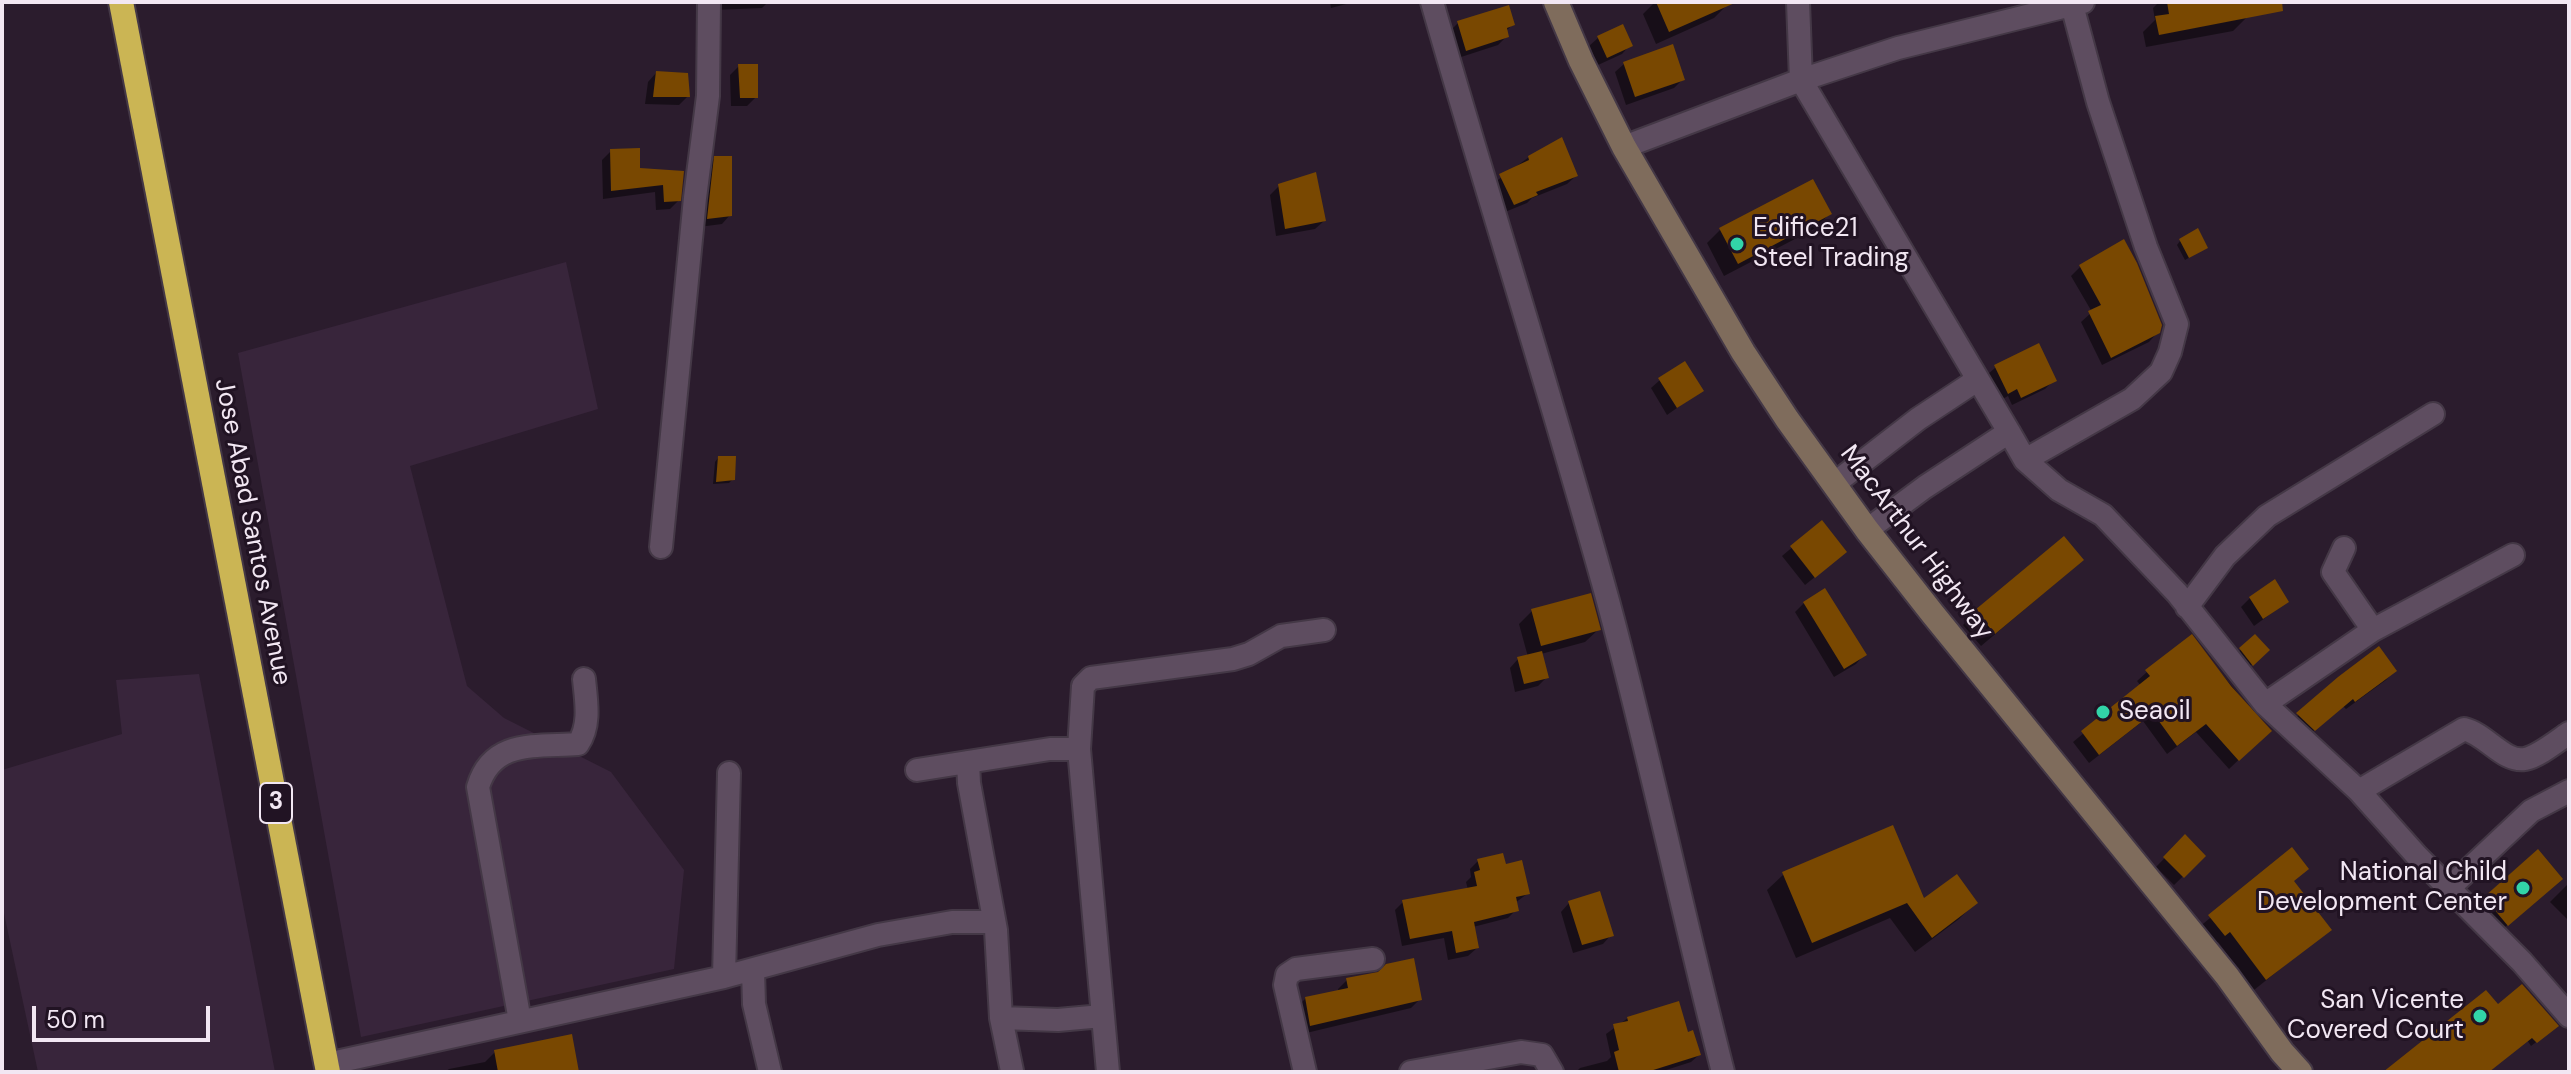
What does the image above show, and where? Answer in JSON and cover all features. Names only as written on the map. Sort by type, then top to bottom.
[{"type":"highway","name":"Jose Abad Santos Avenue","points":[[121,2],[328,1068]]},
{"type":"main road","name":"MacArthur Highway","points":[[1556,2],[1581,61],[1624,147],[1743,352],[1834,484],[1867,530],[2227,976],[2300,1072]]},
{"type":"street","points":[[661,547],[708,96],[709,2]]},
{"type":"street","points":[[1432,2],[1551,395],[1609,605],[1723,1072]]},
{"type":"street","points":[[1798,2],[1801,80],[2025,460],[2059,490],[2103,515],[2187,607],[2265,704],[2359,791],[2522,962],[2569,1016]]},
{"type":"street","points":[[1624,147],[1801,80],[1898,48],[2078,4],[2098,102],[2146,247],[2177,324],[2161,372],[2132,399],[2025,460]]},
{"type":"street","points":[[1834,484],[1918,419],[1977,380]]},
{"type":"street","points":[[2187,607],[2225,556],[2267,516],[2433,414]]},
{"type":"street","points":[[1867,530],[1925,487],[2009,432]]},
{"type":"street","points":[[2344,548],[2333,572],[2373,630]]},
{"type":"street","points":[[2265,704],[2373,630],[2513,555]]},
{"type":"street","points":[[1108,1072],[1079,749],[1083,686],[1091,678],[1233,659],[1249,654],[1281,636],[1324,630]]},
{"type":"street","points":[[520,1021],[478,787],[490,761],[506,750],[578,744],[584,736],[587,713],[584,679]]},
{"type":"street","points":[[2359,791],[2464,729],[2478,732],[2509,758],[2526,759],[2569,733]]},
{"type":"street","points":[[917,770],[1050,749],[1079,749]]},
{"type":"street","points":[[968,762],[994,922],[1001,1018],[1012,1071]]},
{"type":"street","points":[[724,977],[729,773]]},
{"type":"street","points":[[2449,888],[2531,811],[2569,791]]},
{"type":"street","points":[[328,1068],[520,1021],[753,970],[878,935],[952,922],[994,922]]},
{"type":"street","points":[[1305,1072],[1285,985],[1287,975],[1296,969],[1373,959]]},
{"type":"street","points":[[753,970],[754,1004],[770,1072]]},
{"type":"street","points":[[1001,1018],[1058,1020],[1102,1016]]},
{"type":"street","points":[[1411,1072],[1521,1052],[1542,1055],[1552,1072]]},
{"type":"shaded area","points":[[566,262],[598,409],[410,466],[467,686],[504,718],[611,772],[684,870],[674,969],[361,1037],[238,353]]},
{"type":"shaded area","points":[[199,674],[275,1072],[38,1072],[2,904],[2,770],[122,734],[116,680]]},
{"type":"building","points":[[1656,2],[1737,2],[1669,32]]},
{"type":"building","points":[[2167,2],[2282,2],[2283,11],[2159,35],[2155,16],[2169,14]]},
{"type":"building","points":[[1509,5],[1515,25],[1507,28],[1509,37],[1466,51],[1457,21]]},
{"type":"building","points":[[1623,24],[1633,46],[1607,58],[1597,36]]},
{"type":"building","points":[[1673,44],[1685,80],[1635,97],[1623,62]]},
{"type":"building","points":[[738,64],[758,64],[758,98],[740,98]]},
{"type":"building","points":[[656,71],[688,73],[690,97],[653,97]]},
{"type":"building","points":[[1562,137],[1578,176],[1536,192],[1538,195],[1514,205],[1499,174],[1529,160],[1528,156]]},
{"type":"building","points":[[640,148],[640,168],[684,171],[681,201],[664,202],[663,185],[611,191],[610,149]]},
{"type":"building","points":[[714,156],[732,156],[732,216],[707,219]]},
{"type":"building","points":[[1316,172],[1326,221],[1285,229],[1278,184]]},
{"type":"building","points":[[1813,179],[1832,214],[1738,264],[1719,228]]},
{"type":"building","points":[[2198,228],[2208,248],[2189,258],[2179,239]]},
{"type":"building","points":[[2124,239],[2162,325],[2160,333],[2111,358],[2088,311],[2101,305],[2079,265]]},
{"type":"building","points":[[2039,343],[2057,381],[2021,398],[2017,389],[2008,394],[1994,365]]},
{"type":"building","points":[[1685,361],[1704,391],[1677,408],[1658,378]]},
{"type":"building","points":[[718,456],[736,456],[735,480],[716,482]]},
{"type":"building","points":[[1822,520],[1847,552],[1815,578],[1790,546]]},
{"type":"building","points":[[2064,536],[2084,560],[1995,634],[1975,610]]},
{"type":"building","points":[[2275,579],[2289,602],[2263,619],[2249,597]]},
{"type":"building","points":[[1825,588],[1867,655],[1844,669],[1803,602]]},
{"type":"building","points":[[1591,593],[1601,630],[1541,646],[1531,609]]},
{"type":"building","points":[[2192,634],[2231,686],[2272,731],[2239,761],[2206,724],[2177,746],[2153,713],[2099,755],[2081,731],[2150,676],[2145,670]]},
{"type":"building","points":[[2255,634],[2270,650],[2253,666],[2239,648]]},
{"type":"building","points":[[2379,646],[2397,671],[2355,702],[2353,699],[2315,731],[2296,713],[2338,677]]},
{"type":"building","points":[[1542,651],[1549,678],[1524,684],[1517,657]]},
{"type":"building","points":[[1893,825],[1924,898],[1957,874],[1978,903],[1932,938],[1907,903],[1812,943],[1782,872]]},
{"type":"building","points":[[2185,834],[2206,856],[2184,878],[2163,857]]},
{"type":"building","points":[[2292,847],[2309,869],[2294,881],[2332,930],[2266,980],[2230,932],[2225,936],[2208,915]]},
{"type":"building","name":"National Child Development Center","points":[[2538,849],[2563,879],[2508,926],[2484,897]]},
{"type":"building","points":[[1503,853],[1506,864],[1522,860],[1530,894],[1516,897],[1519,911],[1474,922],[1479,948],[1456,953],[1452,931],[1410,939],[1402,900],[1477,886],[1474,872],[1480,870],[1477,859]]},
{"type":"building","points":[[1600,891],[1614,936],[1582,945],[1568,901]]},
{"type":"building","points":[[1414,958],[1422,1000],[1310,1026],[1305,997],[1348,988],[1346,978],[1378,972],[1386,964]]},
{"type":"building","name":"San Vicente Covered Court","points":[[2522,984],[2559,1026],[2537,1043],[2532,1038],[2489,1072],[2383,1072],[2486,990],[2498,1004]]},
{"type":"building","points":[[1679,1001],[1688,1032],[1693,1030],[1701,1055],[1647,1072],[1619,1072],[1614,1052],[1619,1050],[1613,1024]]},
{"type":"building","points":[[572,1034],[579,1072],[498,1072],[494,1050]]},
{"type":"place","name":"Edifice21 Steel Trading","points":[[1737,244]]},
{"type":"place","name":"Seaoil","points":[[2103,712]]},
{"type":"place","name":"National Child Development Center","points":[[2523,888]]},
{"type":"place","name":"San Vicente Covered Court","points":[[2480,1016]]}]
